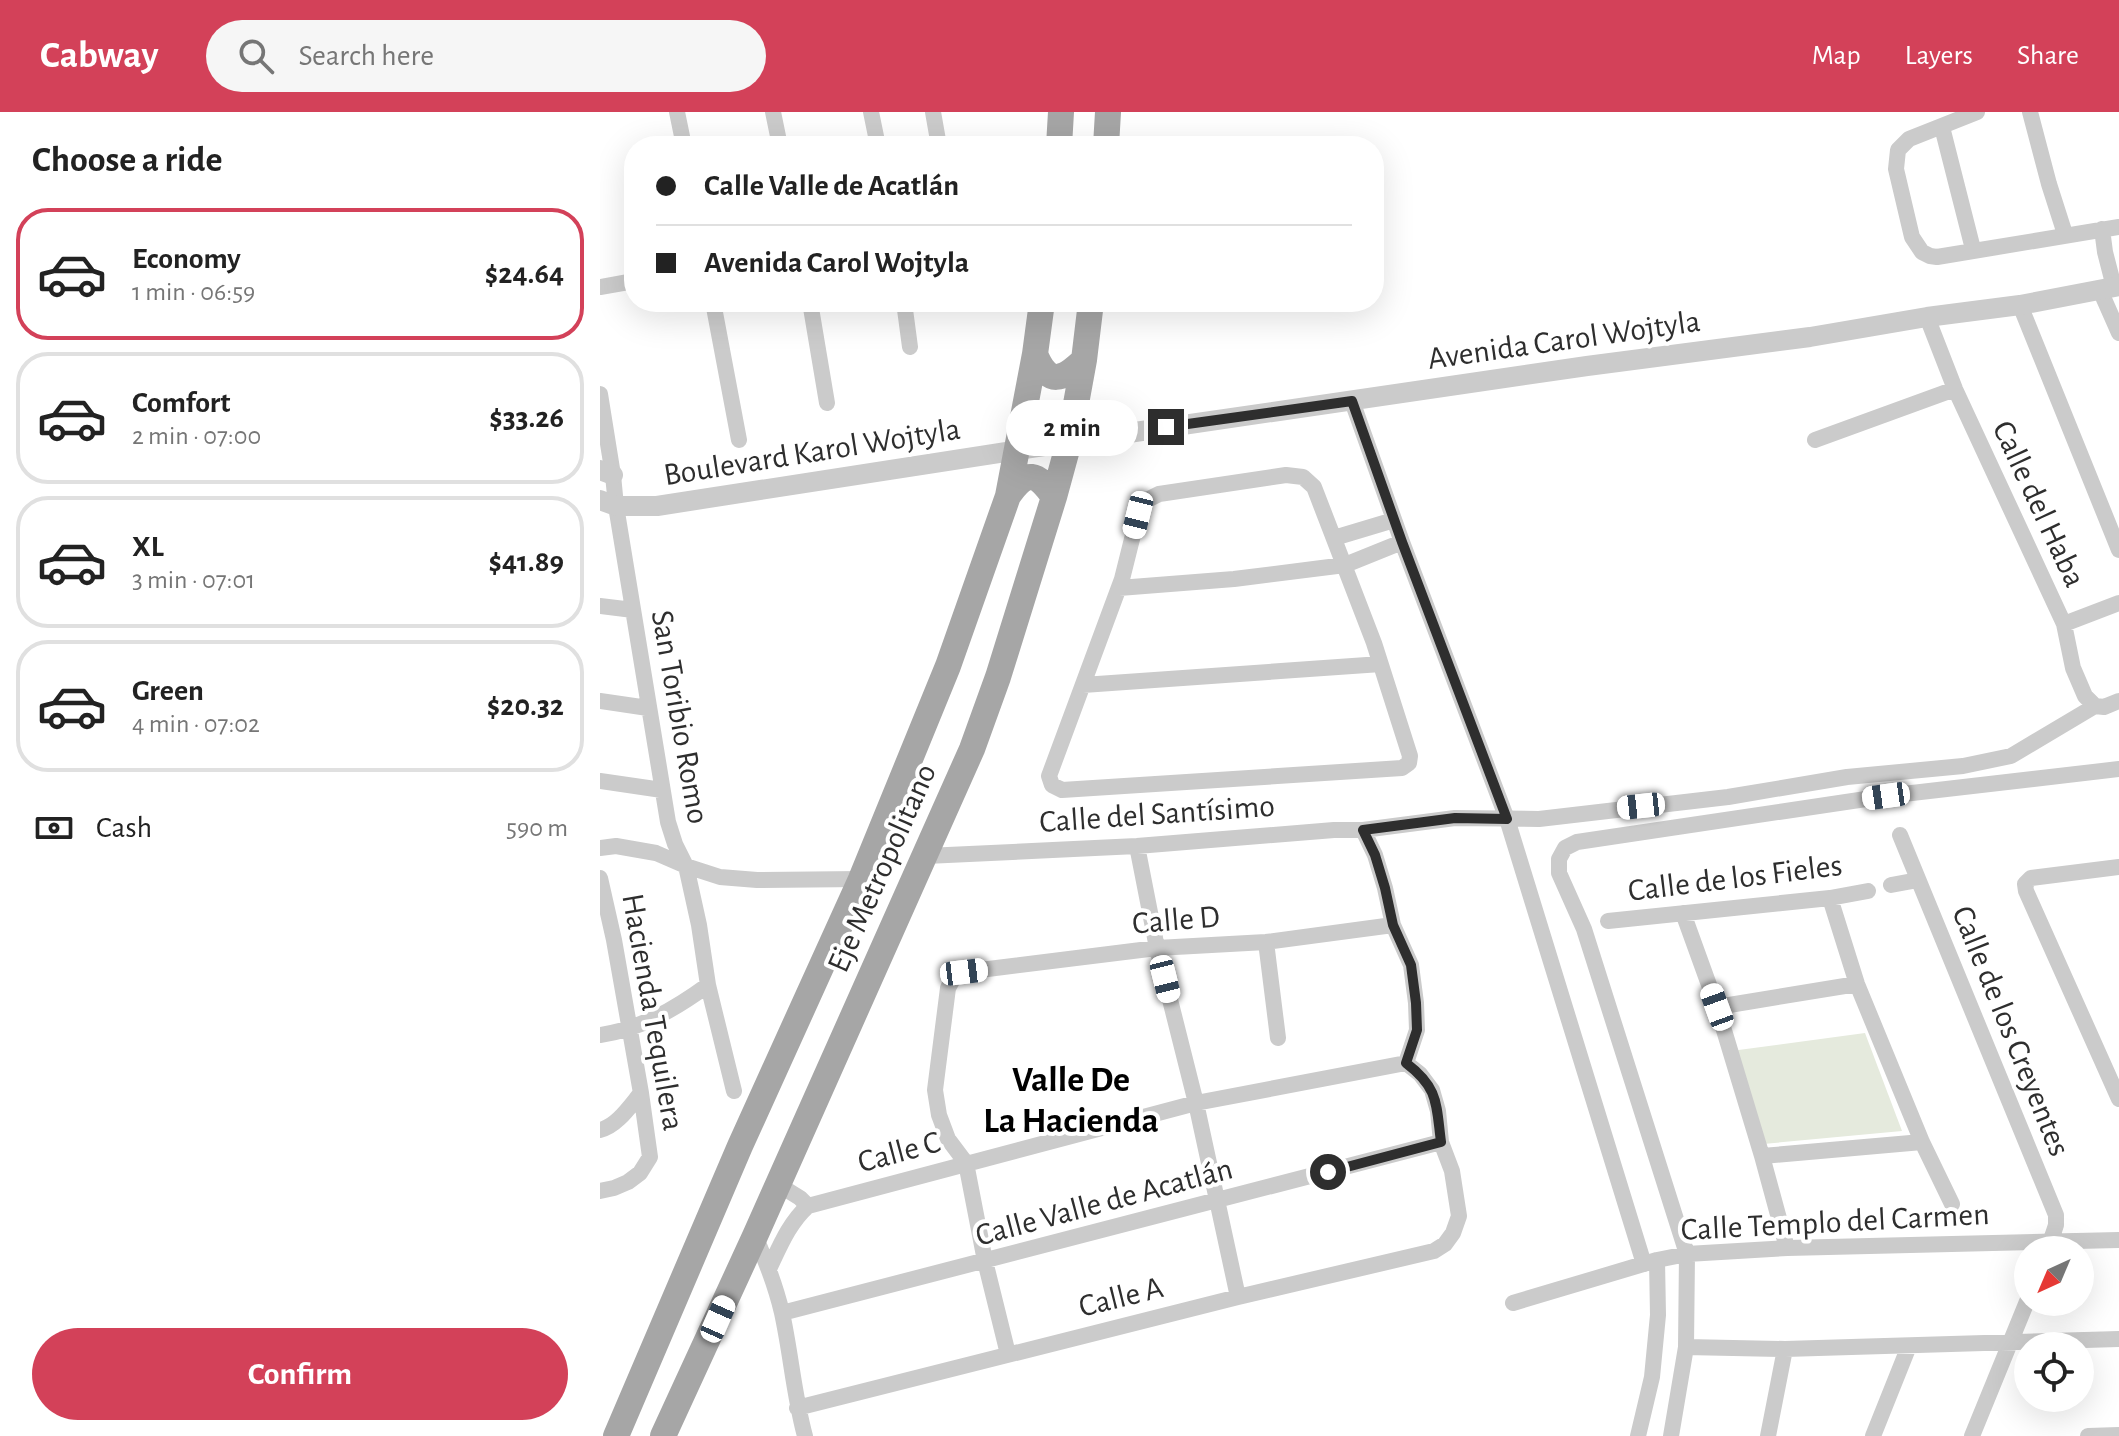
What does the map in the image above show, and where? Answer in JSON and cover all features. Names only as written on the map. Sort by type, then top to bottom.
[{"type":"main road","points":[[1060,136],[1061,112]]},
{"type":"main road","points":[[1107,136],[1108,112]]},
{"type":"main road","name":"Eje Metropolitano","points":[[616,1436],[740,1146],[861,879],[948,666],[1008,496],[1041,312]]},
{"type":"main road","name":"Eje Metropolitano","points":[[663,1436],[779,1185],[972,749],[998,677],[1069,442],[1090,312]]},
{"type":"main road","points":[[1035,354],[1040,366],[1057,377],[1067,375],[1084,360]]},
{"type":"main road","points":[[1008,496],[1022,480],[1031,477],[1043,482],[1054,497]]},
{"type":"street","points":[[677,112],[682,136]]},
{"type":"street","points":[[773,112],[778,136]]},
{"type":"street","points":[[871,112],[876,136]]},
{"type":"street","points":[[933,112],[937,136]]},
{"type":"street","points":[[1977,112],[1909,139],[1898,150],[1896,169],[1912,237],[1922,252],[1937,257],[2065,234],[2114,229],[2105,252],[2119,333]]},
{"type":"street","points":[[2030,112],[2065,234]]},
{"type":"street","points":[[1942,127],[1973,249]]},
{"type":"street","points":[[600,287],[624,283]]},
{"type":"street","name":"Avenida Carol Wojtyla","points":[[1017,451],[1587,366],[1810,337],[2111,288]]},
{"type":"street","points":[[2020,305],[2119,550]]},
{"type":"street","points":[[715,312],[739,440]]},
{"type":"street","points":[[812,312],[827,403]]},
{"type":"street","points":[[905,312],[910,347]]},
{"type":"street","name":"Calle del Haba","points":[[1927,317],[1955,389],[2064,624],[2073,668],[2085,696],[2106,704]]},
{"type":"street","points":[[1815,440],[1955,389]]},
{"type":"street","name":"San Toribio Romo","points":[[600,394],[608,503],[633,610],[668,822],[686,866],[708,985],[734,1091]]},
{"type":"street","points":[[1352,401],[1507,819],[1651,1262],[1658,1315],[1652,1377],[1638,1436]]},
{"type":"street","name":"Boulevard Karol Wojtyla","points":[[608,503],[657,506],[1017,451]]},
{"type":"street","points":[[1286,475],[1303,477],[1314,487],[1345,565],[1381,664],[1410,756],[1409,763],[1402,768],[1062,790],[1052,785],[1049,776],[1119,588],[1138,515],[1147,500],[1159,494],[1286,475]]},
{"type":"street","points":[[1334,538],[1394,520]]},
{"type":"street","points":[[1119,588],[1234,579],[1345,565],[1402,542]]},
{"type":"street","points":[[2064,624],[2119,603]]},
{"type":"street","points":[[600,606],[633,610]]},
{"type":"street","points":[[1083,685],[1381,664]]},
{"type":"street","points":[[600,701],[648,708]]},
{"type":"street","name":"Calle del Santísimo","points":[[926,856],[1137,846],[1363,830],[1455,818],[1539,819],[1728,797],[1847,777],[1963,766],[2011,756],[2106,704]]},
{"type":"street","points":[[1671,1436],[1686,1347],[1687,1254],[1584,929],[1559,873],[1559,859],[1565,848],[1577,842],[1886,796],[2119,769]]},
{"type":"street","points":[[600,781],[662,790]]},
{"type":"street","points":[[1363,830],[1375,855],[1393,925],[1411,965],[1417,1030],[1406,1063],[1420,1074],[1432,1090],[1441,1142]]},
{"type":"street","name":"Calle de los Creyentes","points":[[1900,835],[2056,1215],[2052,1236]]},
{"type":"street","points":[[600,848],[616,846],[656,853],[720,877],[757,880],[861,879]]},
{"type":"street","points":[[1137,846],[1157,948],[1196,1103],[1238,1297]]},
{"type":"street","points":[[2119,867],[2031,878],[2025,884],[2119,1099]]},
{"type":"street","name":"Hacienda Tequilera","points":[[600,878],[607,941],[629,1028],[650,1157],[640,1173],[628,1182],[600,1191]]},
{"type":"street","points":[[1891,885],[1918,880]]},
{"type":"street","name":"Calle de los Fieles","points":[[1608,921],[1830,898],[1868,891]]},
{"type":"street","points":[[1830,898],[1857,984],[1922,1142],[1952,1204]]},
{"type":"street","points":[[1683,913],[1717,1007],[1787,1248]]},
{"type":"street","name":"Calle D","points":[[966,1163],[948,1139],[939,1115],[935,1090],[948,988],[953,979],[964,972],[1157,948],[1266,942],[1393,925]]},
{"type":"street","points":[[1266,942],[1278,1038]]},
{"type":"street","points":[[1717,1007],[1857,984]]},
{"type":"street","points":[[600,1035],[629,1028],[674,1009],[708,985]]},
{"type":"street","name":"Calle C","points":[[808,1206],[1196,1103],[1406,1063]]},
{"type":"street","points":[[600,1130],[614,1122],[641,1093]]},
{"type":"street","name":"Calle Valle de Acatlán","points":[[782,1313],[1441,1142]]},
{"type":"street","name":"Calle A","points":[[797,1408],[1434,1251],[1445,1244],[1453,1233],[1459,1216],[1452,1171],[1441,1142]]},
{"type":"street","points":[[1762,1156],[1922,1142]]},
{"type":"street","points":[[966,1163],[985,1261],[1008,1354]]},
{"type":"street","points":[[769,1269],[797,1216],[808,1206],[779,1185]]},
{"type":"street","points":[[755,1236],[782,1313],[797,1408],[805,1436]]},
{"type":"street","name":"Calle Templo del Carmen","points":[[2094,1242],[2119,1240]]},
{"type":"street","name":"Calle Templo del Carmen","points":[[1513,1303],[1687,1254],[1787,1248],[2014,1246]]},
{"type":"street","points":[[1972,1436],[2021,1316]]},
{"type":"street","points":[[1686,1347],[1785,1349],[2119,1339]]},
{"type":"street","points":[[1873,1436],[1909,1346]]},
{"type":"street","points":[[1768,1436],[1785,1349]]},
{"type":"street","points":[[2088,1436],[2119,1435]]},
{"type":"shaded area","points":[[1865,1033],[1902,1131],[1763,1144],[1731,1051]]},
{"type":"district","name":"Valle De La Hacienda","points":[[1071,1100]]},
{"type":"route","points":[[1166,427],[1352,401],[1507,819],[1455,818],[1363,830],[1375,855],[1393,925],[1411,965],[1417,1030],[1406,1063],[1420,1074],[1432,1090],[1441,1142],[1328,1172]]}]
